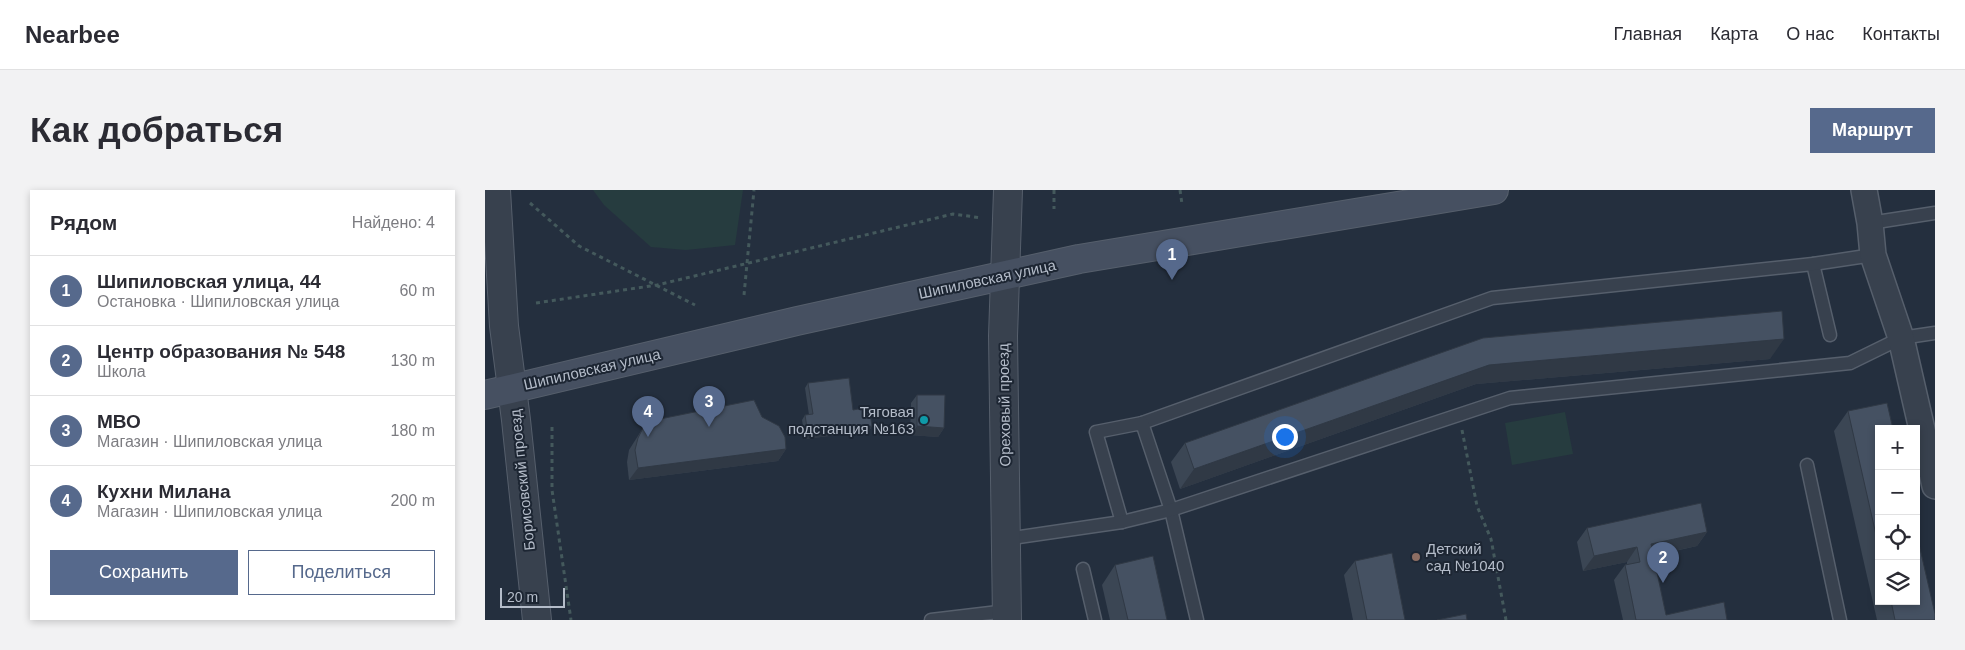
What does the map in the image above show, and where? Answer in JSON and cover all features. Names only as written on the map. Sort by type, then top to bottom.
[{"type":"main road","name":"Шипиловская улица","points":[[485,395],[797,321],[1079,259],[1494,190]]},
{"type":"street","name":"Борисовский проезд","points":[[496,190],[504,326],[537,620]]},
{"type":"street","name":"Ореховый проезд","points":[[1007,615],[1003,336],[1008,190]]},
{"type":"street","points":[[1863,190],[1870,223],[1873,255],[1901,338],[1935,486]]},
{"type":"lane","points":[[1870,223],[1935,212]]},
{"type":"lane","points":[[1122,522],[1097,432],[1142,423],[1492,298],[1813,264],[1873,255]]},
{"type":"lane","points":[[1813,264],[1830,335]]},
{"type":"lane","points":[[1006,539],[1122,522],[1171,510],[1510,398],[1850,363],[1901,338],[1935,333]]},
{"type":"lane","points":[[1142,423],[1171,510],[1197,620]]},
{"type":"lane","points":[[1807,465],[1840,620]]},
{"type":"lane","points":[[1083,568],[1095,620]]},
{"type":"lane","points":[[931,620],[1007,615]]},
{"type":"path","points":[[744,295],[754,190]]},
{"type":"path","points":[[1054,190],[1054,209]]},
{"type":"path","points":[[1180,190],[1182,204]]},
{"type":"path","points":[[530,203],[579,246],[695,305]]},
{"type":"path","points":[[536,303],[657,286],[953,214],[982,219]]},
{"type":"path","points":[[1459,415],[1477,506],[1491,539],[1505,620]]},
{"type":"path","points":[[552,427],[552,490],[571,620]]},
{"type":"green space","points":[[593,190],[743,190],[735,245],[686,250],[651,247],[604,205]]},
{"type":"green space","points":[[1565,412],[1573,454],[1512,465],[1505,423]]},
{"type":"building","points":[[1782,311],[1784,339],[1489,365],[1194,469],[1185,443],[1483,338]]},
{"type":"building","points":[[849,378],[853,410],[869,407],[872,426],[808,434],[805,415],[813,414],[808,383]]},
{"type":"building","points":[[917,395],[945,395],[944,428],[917,426]]},
{"type":"building","points":[[754,400],[762,417],[779,426],[785,437],[786,449],[638,468],[635,450],[638,438],[643,428],[655,420]]},
{"type":"building","points":[[1887,403],[1892,425],[1875,425],[1875,530],[1848,411]]},
{"type":"building","points":[[1701,503],[1707,532],[1651,544],[1666,615],[1724,602],[1727,620],[1636,620],[1625,565],[1640,562],[1637,547],[1594,556],[1587,528]]},
{"type":"building","points":[[1920,548],[1935,620],[1895,620],[1892,605],[1920,605]]},
{"type":"building","points":[[1392,553],[1405,620],[1367,620],[1355,561]]},
{"type":"building","points":[[1153,556],[1167,620],[1128,620],[1115,565]]},
{"type":"building","points":[[1466,614],[1467,620],[1437,620]]},
{"type":"place","name":"Шипиловская улица, 44","points":[[1172,280]]},
{"type":"place","name":"Тяговая подстанция №163","points":[[924,420]]},
{"type":"place","name":"МВО","points":[[709,427]]},
{"type":"place","name":"Кухни Милана","points":[[648,437]]},
{"type":"place","name":"Детский сад №1040","points":[[1416,557]]},
{"type":"place","name":"Центр образования № 548","points":[[1663,583]]}]
